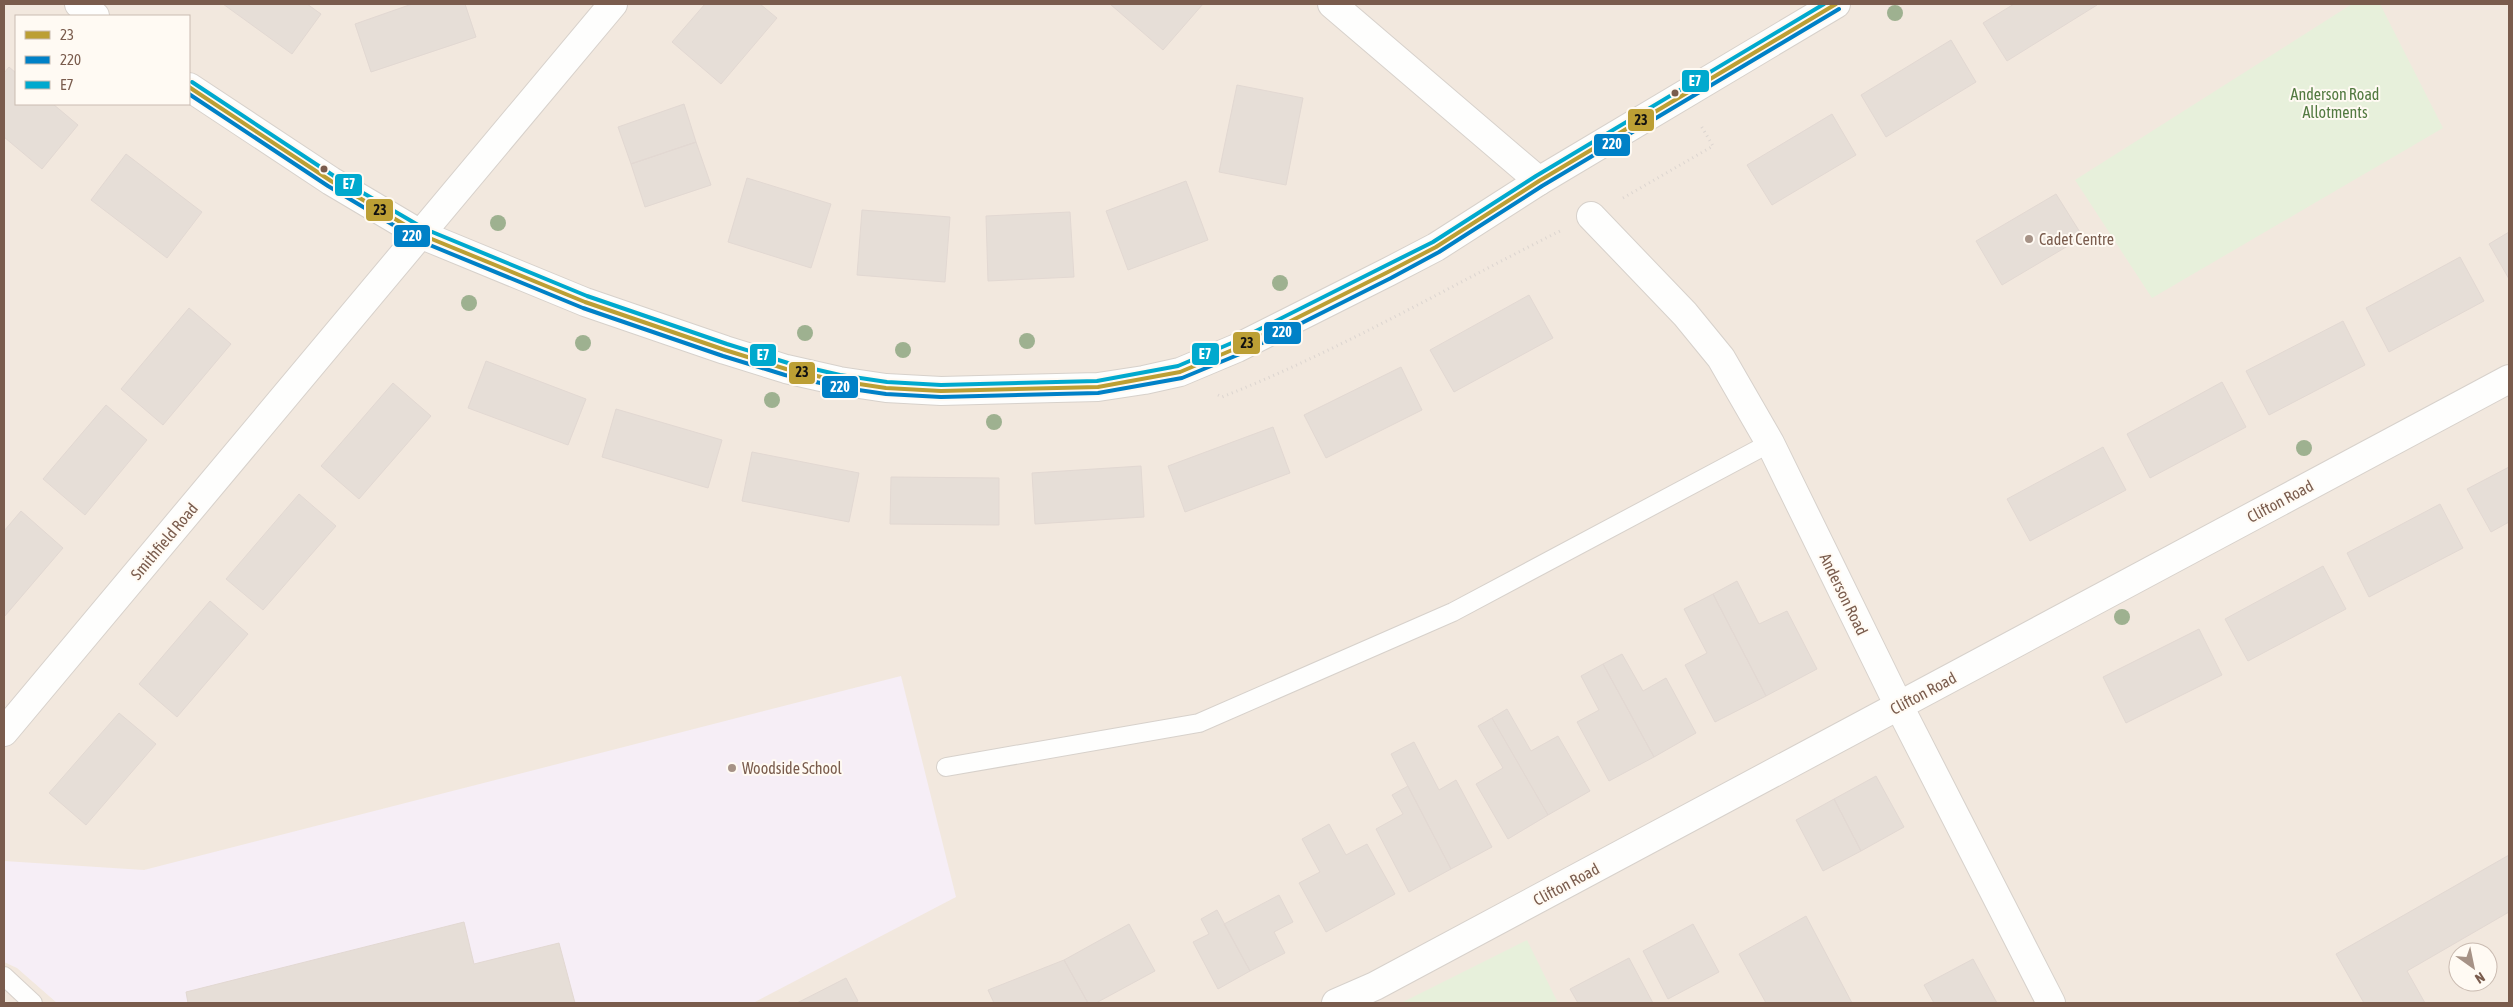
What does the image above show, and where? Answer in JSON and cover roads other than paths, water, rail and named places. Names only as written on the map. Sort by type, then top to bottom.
[{"type":"street","points":[[79,4],[94,15]]},
{"type":"street","name":"Smithfield Road","points":[[4,732],[422,235],[613,4]]},
{"type":"street","points":[[1332,4],[1539,181]]},
{"type":"street","points":[[190,88],[331,181],[422,235],[585,302],[777,367],[839,381],[886,388],[941,391],[1001,391],[1098,387],[1180,372],[1237,348],[1436,247],[1539,181],[1836,4]]},
{"type":"street","name":"Anderson Road","points":[[1591,216],[1685,314],[1721,358],[1770,443],[1898,706],[2051,1003]]},
{"type":"street","name":"Clifton Road","points":[[1336,1003],[1384,981],[2509,380]]},
{"type":"lane","points":[[946,767],[1199,723],[1453,612],[1770,443]]},
{"type":"lane","points":[[4,976],[33,1003]]},
{"type":"place","name":"Cadet Centre","points":[[2029,239]]},
{"type":"place","name":"Woodside School","points":[[732,768]]},
{"type":"park label","name":"Anderson Road Allotments","points":[[2335,103]]}]
